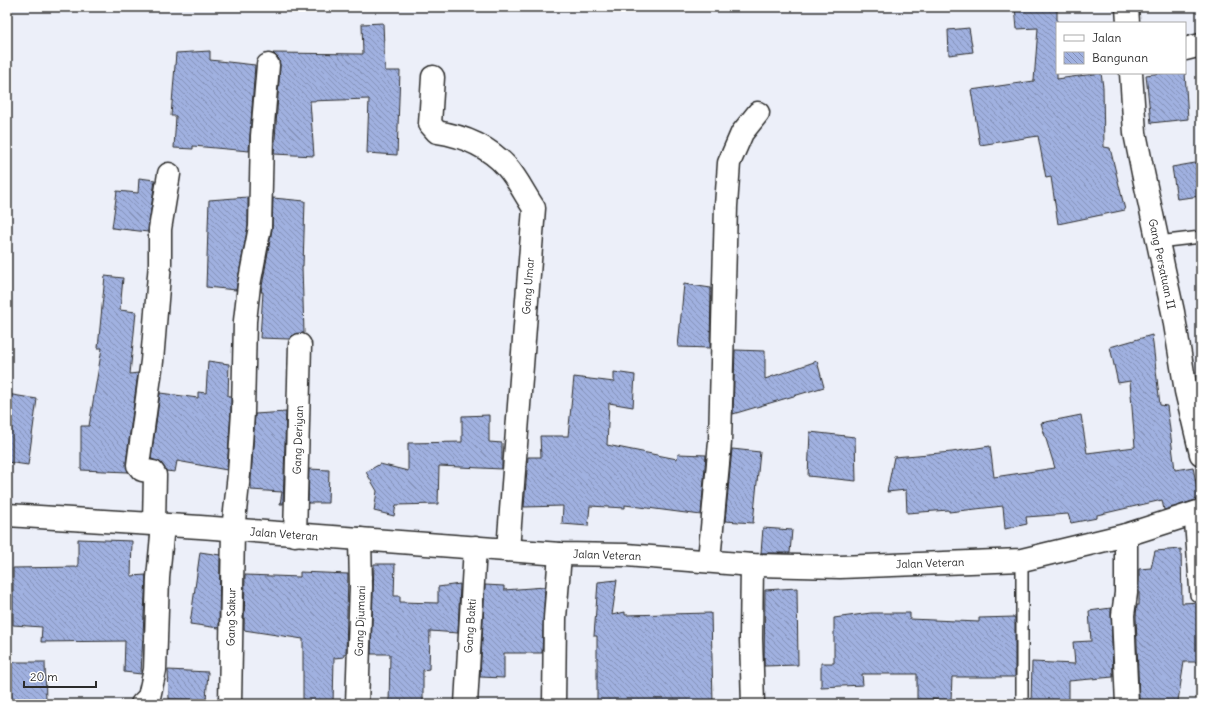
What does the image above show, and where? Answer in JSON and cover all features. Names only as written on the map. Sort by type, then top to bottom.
[{"type":"street","points":[[1127,7],[1128,22]]},
{"type":"street","points":[[1186,49],[1201,45]]},
{"type":"street","name":"Gang Sakur","points":[[230,704],[233,530],[243,420],[245,321],[249,285],[260,227],[262,136],[268,65]]},
{"type":"street","name":"Gang Persatuan II","points":[[1131,74],[1135,133],[1173,312],[1186,391],[1201,454]]},
{"type":"street","name":"Gang Umar","points":[[433,78],[430,124],[436,132],[448,134],[480,144],[507,167],[534,208],[508,550]]},
{"type":"street","points":[[708,560],[720,442],[726,206],[729,163],[742,133],[758,113]]},
{"type":"street","points":[[142,704],[148,697],[155,670],[158,524],[155,474],[153,472],[142,470],[138,465],[152,361],[160,263],[160,229],[169,174]]},
{"type":"street","name":"Gang Deriyan","points":[[295,535],[300,345]]},
{"type":"street","name":"Jalan Veteran","points":[[7,515],[158,524],[295,535],[360,538],[560,554],[626,555],[708,560],[752,565],[840,567],[1022,560],[1126,535],[1195,513]]},
{"type":"street","points":[[7,515],[7,520]]},
{"type":"street","points":[[1126,535],[1126,593],[1123,615],[1127,704]]},
{"type":"street","name":"Gang Djumani","points":[[357,704],[361,587],[360,538]]},
{"type":"street","name":"Gang Bakti","points":[[466,704],[475,547]]},
{"type":"street","points":[[554,704],[555,618],[560,554]]},
{"type":"street","points":[[752,565],[751,638],[753,704]]},
{"type":"lane","points":[[1158,242],[1201,237]]},
{"type":"lane","points":[[1195,513],[1196,595]]},
{"type":"lane","points":[[1022,560],[1022,704]]},
{"type":"building","points":[[1015,7],[1057,7],[1057,79],[1101,74],[1103,87],[1104,147],[1110,148],[1125,210],[1058,224],[1051,177],[1046,178],[1038,136],[980,145],[971,90],[1034,81],[1038,28],[1017,29]]},
{"type":"building","points":[[383,23],[385,71],[400,71],[397,155],[367,153],[369,99],[310,101],[314,156],[274,154],[280,66],[279,59],[273,53],[363,54],[362,24]]},
{"type":"building","points":[[969,28],[973,52],[949,55],[948,30]]},
{"type":"building","points":[[210,51],[210,60],[255,65],[249,151],[193,146],[193,149],[174,148],[176,116],[171,116],[176,53]]},
{"type":"building","points":[[1185,74],[1188,119],[1151,123],[1146,75]]},
{"type":"building","points":[[1201,162],[1201,196],[1177,199],[1172,167]]},
{"type":"building","points":[[139,178],[155,180],[148,232],[112,228],[117,191],[138,193]]},
{"type":"building","points":[[248,197],[248,226],[236,290],[206,287],[209,200]]},
{"type":"building","points":[[273,198],[305,201],[302,266],[304,333],[294,334],[289,339],[260,338],[263,292],[261,292],[272,229]]},
{"type":"building","points":[[105,276],[123,278],[120,310],[136,312],[130,374],[138,373],[126,463],[128,472],[81,470],[81,426],[89,426],[102,348],[98,348]]},
{"type":"building","points":[[684,284],[711,288],[710,348],[678,347]]},
{"type":"building","points":[[1152,335],[1160,405],[1167,406],[1175,470],[1193,467],[1199,499],[1164,510],[1162,500],[1097,515],[1097,518],[1071,523],[1068,514],[1026,517],[1027,524],[1005,529],[1003,506],[949,512],[949,510],[907,513],[906,490],[887,492],[894,457],[952,452],[990,446],[994,477],[1055,468],[1041,423],[1081,415],[1087,453],[1135,447],[1130,381],[1118,383],[1110,347]]},
{"type":"building","points":[[735,350],[765,351],[765,379],[817,361],[824,387],[733,414]]},
{"type":"building","points":[[208,361],[229,364],[228,396],[231,396],[231,411],[227,470],[177,461],[175,472],[166,471],[160,462],[151,459],[160,393],[198,398],[198,392],[206,393]]},
{"type":"building","points":[[614,372],[635,375],[633,407],[609,403],[607,445],[677,459],[678,454],[706,455],[701,515],[625,505],[625,508],[590,506],[588,526],[562,524],[563,506],[524,507],[528,457],[541,457],[540,436],[568,436],[574,377],[614,382]]},
{"type":"building","points":[[7,394],[37,399],[28,465],[7,462]]},
{"type":"building","points":[[286,412],[283,504],[280,504],[282,492],[251,490],[255,414]]},
{"type":"building","points":[[489,415],[489,442],[502,443],[502,469],[439,466],[438,504],[396,505],[394,516],[374,511],[377,491],[366,472],[380,464],[408,471],[408,443],[462,442],[462,416]]},
{"type":"building","points":[[810,432],[855,437],[856,481],[808,476]]},
{"type":"building","points":[[732,449],[760,452],[753,523],[725,521]]},
{"type":"building","points":[[309,469],[329,470],[328,503],[308,503]]},
{"type":"building","points":[[763,528],[792,530],[790,553],[761,553]]},
{"type":"building","points":[[78,539],[132,541],[131,576],[146,575],[141,674],[124,672],[125,641],[41,642],[42,627],[13,625],[13,568],[78,567]]},
{"type":"building","points":[[1181,549],[1182,603],[1201,602],[1201,662],[1184,662],[1178,701],[1139,700],[1136,616],[1137,605],[1139,605],[1139,569],[1151,568],[1155,551]]},
{"type":"building","points":[[200,552],[220,555],[219,628],[190,624]]},
{"type":"building","points":[[374,564],[395,564],[394,596],[400,596],[400,602],[438,603],[438,587],[460,584],[458,633],[430,631],[429,669],[423,670],[423,704],[389,704],[390,654],[371,654]]},
{"type":"building","points":[[300,572],[348,574],[346,654],[344,654],[344,657],[334,658],[333,704],[303,701],[303,639],[244,630],[245,575],[300,577]]},
{"type":"building","points":[[617,580],[612,615],[625,612],[625,615],[711,613],[713,704],[597,704],[597,636],[594,636],[598,582]]},
{"type":"building","points":[[485,585],[504,586],[504,590],[545,587],[542,653],[504,653],[504,678],[480,677]]},
{"type":"building","points":[[797,588],[798,665],[764,666],[765,590]]},
{"type":"building","points":[[1111,608],[1113,677],[1069,681],[1069,704],[1031,704],[1032,662],[1075,664],[1073,642],[1091,641],[1089,611]]},
{"type":"building","points":[[871,613],[910,613],[910,619],[979,622],[979,618],[1015,617],[1015,677],[952,677],[951,700],[917,699],[917,674],[862,674],[863,685],[821,687],[821,663],[834,663],[834,618]]},
{"type":"building","points":[[7,662],[45,662],[46,702],[7,700]]},
{"type":"building","points":[[168,670],[208,672],[206,700],[169,699]]}]
